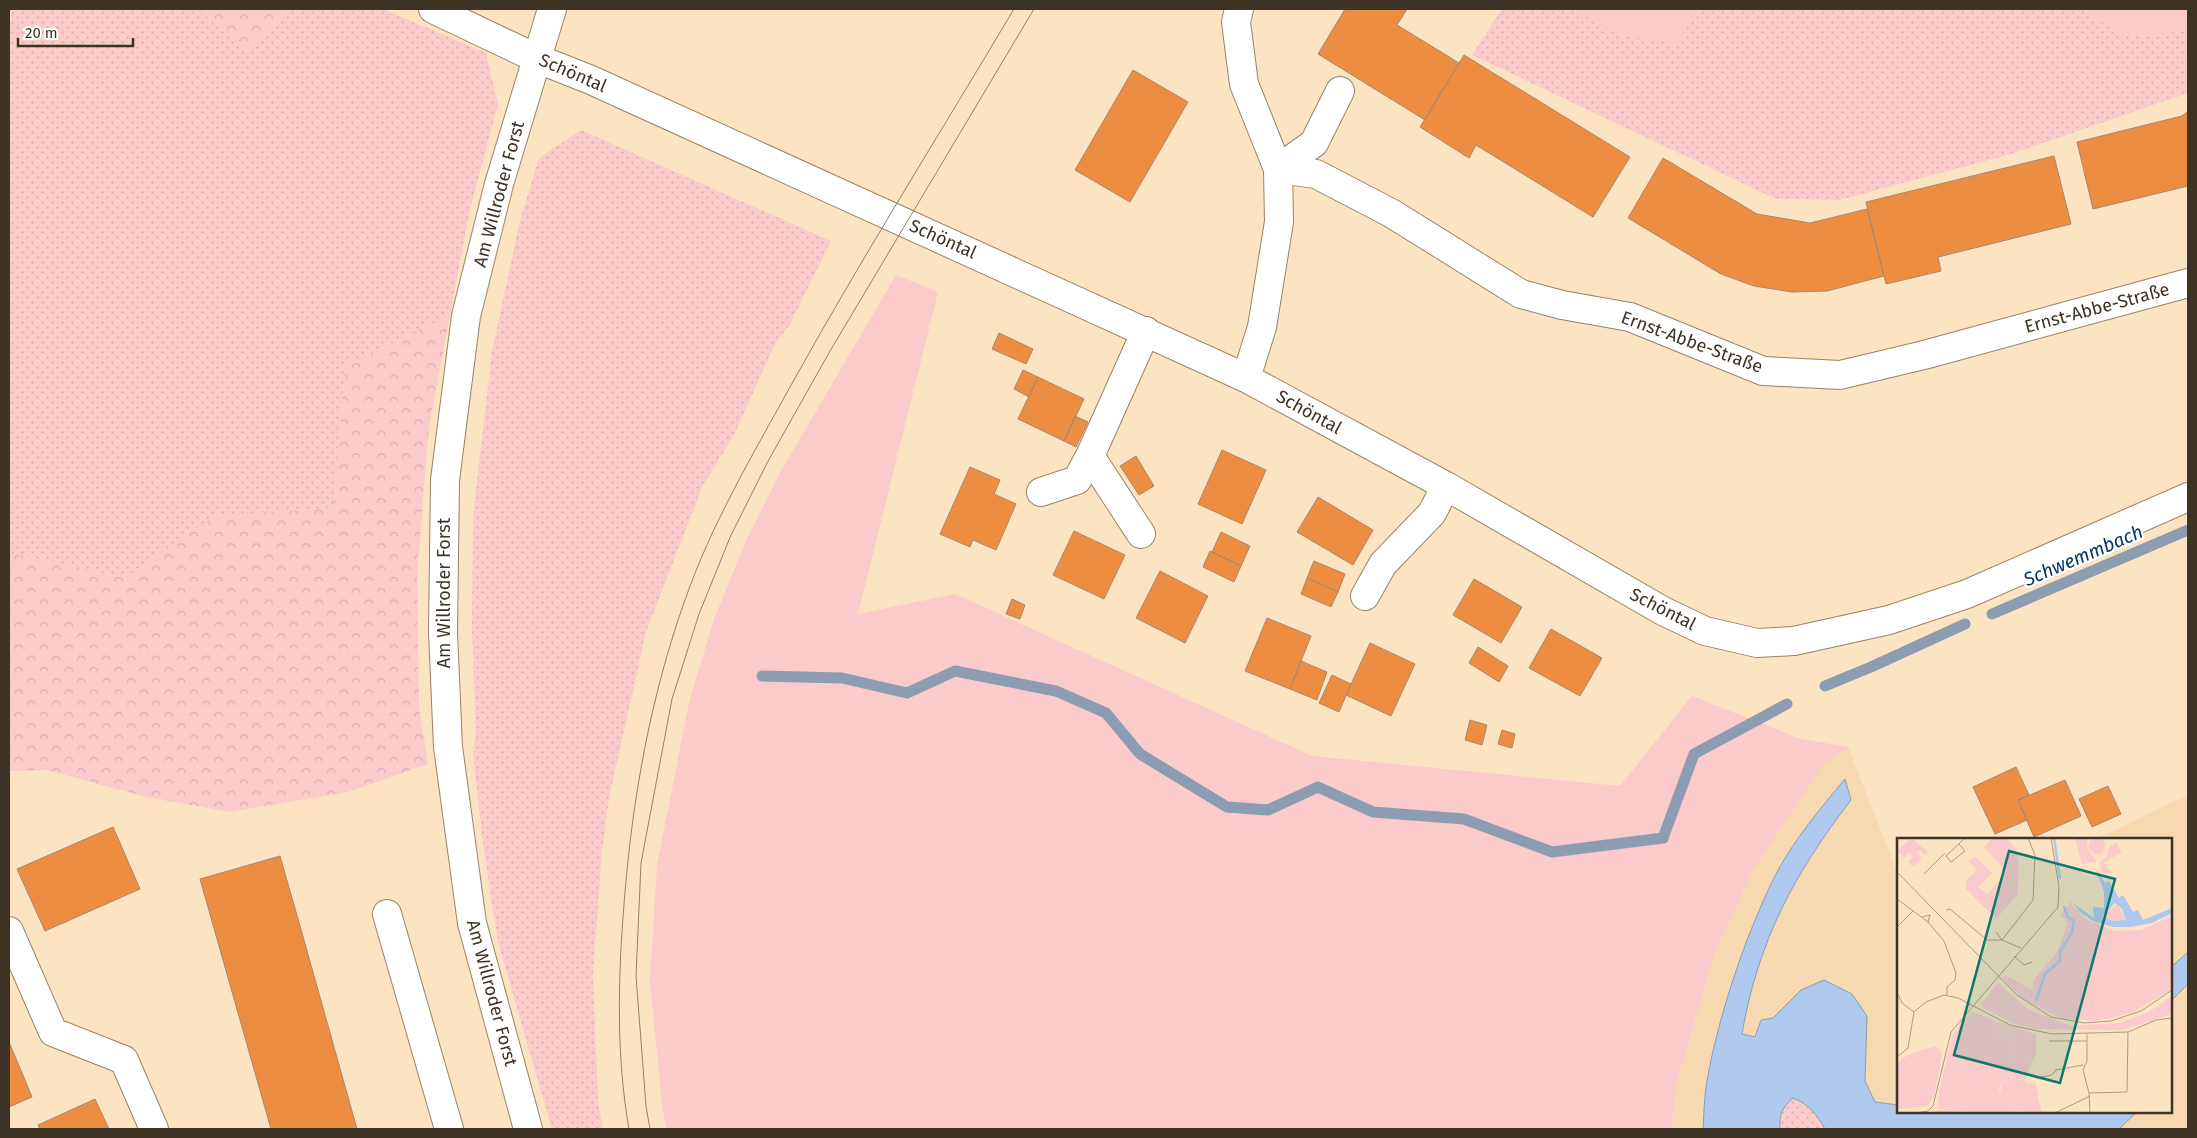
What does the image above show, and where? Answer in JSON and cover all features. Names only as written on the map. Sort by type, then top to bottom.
[{"type":"street","name":"Schöntal","points":[[433,9],[538,59],[591,80],[1246,378],[1446,486],[1663,611],[1705,631],[1757,644],[1794,641],[1889,620],[1967,594],[2188,497]]},
{"type":"street","name":"Am Willroder Forst","points":[[528,1129],[472,923],[448,747],[442,632],[444,480],[466,316],[499,184],[552,9]]},
{"type":"street","points":[[1239,9],[1236,22],[1244,84],[1278,169],[1279,222],[1262,327],[1246,378]]},
{"type":"street","points":[[1278,169],[1314,143],[1340,92]]},
{"type":"street","name":"Ernst-Abbe-Straße","points":[[1278,169],[1316,174],[1391,213],[1521,294],[1562,305],[1630,317],[1762,371],[1840,375],[1924,355],[2188,283]]},
{"type":"street","points":[[1041,492],[1077,480],[1090,456],[1146,331]]},
{"type":"street","points":[[1090,456],[1141,534]]},
{"type":"street","points":[[1365,596],[1384,564],[1432,513],[1446,486]]},
{"type":"street","points":[[387,914],[449,1129]]},
{"type":"street","points":[[9,931],[53,1032],[124,1060],[154,1129]]},
{"type":"shaded area","points":[[1848,747],[1897,871],[1897,1113],[2172,1113],[2172,838],[2098,838],[2188,795],[2188,1129],[1672,1129],[1676,1086],[1714,955],[1750,876],[1823,765]]},
{"type":"green space","points":[[12,9],[199,9],[245,51],[290,9],[383,9],[486,53],[498,105],[470,209],[450,315],[345,366],[334,508],[216,515],[126,578],[9,553],[9,29]]},
{"type":"green space","points":[[199,9],[290,9],[245,51]]},
{"type":"green space","points":[[1502,9],[2188,9],[2188,93],[2011,154],[1840,200],[1776,199],[1472,55]]},
{"type":"green space","points":[[1575,9],[1696,9],[1676,46],[1664,40],[1621,36]]},
{"type":"green space","points":[[2091,9],[2188,9],[2188,21],[2182,32],[2124,35],[2092,16]]},
{"type":"green space","points":[[581,130],[831,241],[789,326],[776,342],[734,435],[703,485],[646,632],[609,798],[602,851],[593,974],[598,1102],[603,1129],[552,1129],[498,942],[484,851],[473,755],[476,730],[472,632],[473,516],[492,352],[519,224],[539,158]]},
{"type":"green space","points":[[896,275],[938,292],[858,614],[955,594],[1312,756],[1620,786],[1692,696],[1801,739],[1848,747],[1823,765],[1750,876],[1714,955],[1676,1086],[1672,1129],[666,1129],[650,982],[657,865],[689,703],[714,619],[746,541],[781,471]]},
{"type":"green space","points":[[450,315],[429,426],[417,575],[419,707],[428,764],[348,792],[230,812],[146,797],[47,770],[9,771],[9,553],[126,578],[216,515],[334,508],[345,366]]},
{"type":"green space","points":[[1793,1098],[1811,1110],[1825,1129],[1780,1129],[1782,1112]]},
{"type":"water","points":[[1845,779],[1851,800],[1812,855],[1781,910],[1768,939],[1758,969],[1742,1034],[1755,1037],[1761,1020],[1773,1018],[1801,990],[1824,980],[1852,994],[1867,1016],[1865,1081],[1875,1102],[1897,1105],[1897,1113],[2136,1113],[2119,1129],[1825,1129],[1812,1110],[1804,1103],[1793,1098],[1782,1112],[1780,1129],[1703,1129],[1704,1103],[1711,1062],[1724,1008],[1742,953],[1774,878],[1789,852],[1816,814]]},
{"type":"water","points":[[2188,952],[2188,984],[2172,1000],[2172,966]]},
{"type":"building","points":[[1345,9],[1407,9],[1397,25],[1459,63],[1425,120],[1318,54]]},
{"type":"building","points":[[1464,55],[1630,157],[1593,217],[1476,145],[1469,158],[1420,127]]},
{"type":"building","points":[[1133,70],[1188,102],[1130,202],[1075,170]]},
{"type":"building","points":[[2188,111],[2188,186],[2093,209],[2077,142],[2182,116]]},
{"type":"building","points":[[2054,156],[2071,224],[1938,257],[1941,271],[1886,284],[1866,202]]},
{"type":"building","points":[[1663,158],[1757,214],[1810,223],[1867,209],[1884,276],[1827,291],[1792,292],[1754,286],[1721,274],[1628,218]]},
{"type":"building","points":[[999,333],[1033,349],[1026,364],[992,349]]},
{"type":"building","points":[[1023,370],[1038,377],[1029,397],[1014,389]]},
{"type":"building","points":[[1038,377],[1084,399],[1064,441],[1018,419]]},
{"type":"building","points":[[1075,416],[1088,422],[1076,447],[1064,441]]},
{"type":"building","points":[[1222,450],[1266,470],[1242,524],[1198,504]]},
{"type":"building","points":[[1136,456],[1154,486],[1139,495],[1120,466]]},
{"type":"building","points":[[970,467],[1000,480],[994,494],[1016,504],[996,550],[973,540],[970,547],[940,534]]},
{"type":"building","points":[[1318,497],[1373,530],[1353,565],[1297,532]]},
{"type":"building","points":[[1074,531],[1125,555],[1104,599],[1053,575]]},
{"type":"building","points":[[1221,532],[1250,546],[1241,566],[1212,552]]},
{"type":"building","points":[[1210,551],[1241,566],[1234,582],[1203,567]]},
{"type":"building","points":[[1314,561],[1345,574],[1338,592],[1307,578]]},
{"type":"building","points":[[1160,571],[1208,596],[1185,643],[1136,618]]},
{"type":"building","points":[[1307,578],[1338,592],[1331,607],[1301,594]]},
{"type":"building","points":[[1474,579],[1522,607],[1501,643],[1453,615]]},
{"type":"building","points":[[1012,599],[1025,605],[1020,619],[1006,614]]},
{"type":"building","points":[[1267,618],[1311,636],[1290,689],[1245,671]]},
{"type":"building","points":[[1551,629],[1602,658],[1580,696],[1529,668]]},
{"type":"building","points":[[1370,643],[1415,664],[1391,716],[1346,695]]},
{"type":"building","points":[[1478,647],[1508,666],[1499,682],[1469,663]]},
{"type":"building","points":[[1301,661],[1327,672],[1317,700],[1290,689]]},
{"type":"building","points":[[1332,675],[1351,684],[1339,712],[1319,703]]},
{"type":"building","points":[[1470,720],[1487,725],[1482,745],[1465,740]]},
{"type":"building","points":[[1502,730],[1515,734],[1512,748],[1498,744]]},
{"type":"building","points":[[2016,767],[2029,795],[2018,800],[2027,820],[1995,834],[1973,787]]},
{"type":"building","points":[[2065,780],[2081,816],[2034,837],[2018,800]]},
{"type":"building","points":[[2108,786],[2121,814],[2092,827],[2079,799]]},
{"type":"building","points":[[113,827],[140,889],[45,931],[17,869]]},
{"type":"building","points":[[280,856],[357,1129],[271,1129],[200,879]]},
{"type":"building","points":[[9,1042],[32,1097],[9,1107]]},
{"type":"building","points":[[95,1099],[109,1129],[40,1129],[38,1125]]},
{"type":"waterway","name":"Schwemmbach","points":[[1992,614],[2188,530]]},
{"type":"waterway","name":"Schwemmbach","points":[[1825,686],[1965,624]]},
{"type":"waterway","name":"Schwemmbach","points":[[762,676],[842,678],[907,693],[955,671],[1056,691],[1106,713],[1140,754],[1227,807],[1268,810],[1318,787],[1373,812],[1464,819],[1552,852],[1663,838],[1694,754],[1787,704]]},
{"type":"tram line","points":[[629,1129],[622,1073],[619,1017],[620,960],[627,865],[644,750],[652,712],[685,600],[695,572],[720,518],[790,387],[872,244],[1014,9]]},
{"type":"tram line","points":[[650,1129],[646,1106],[636,976],[641,863],[672,699],[699,614],[731,535],[767,463],[830,351],[1034,9]]}]
